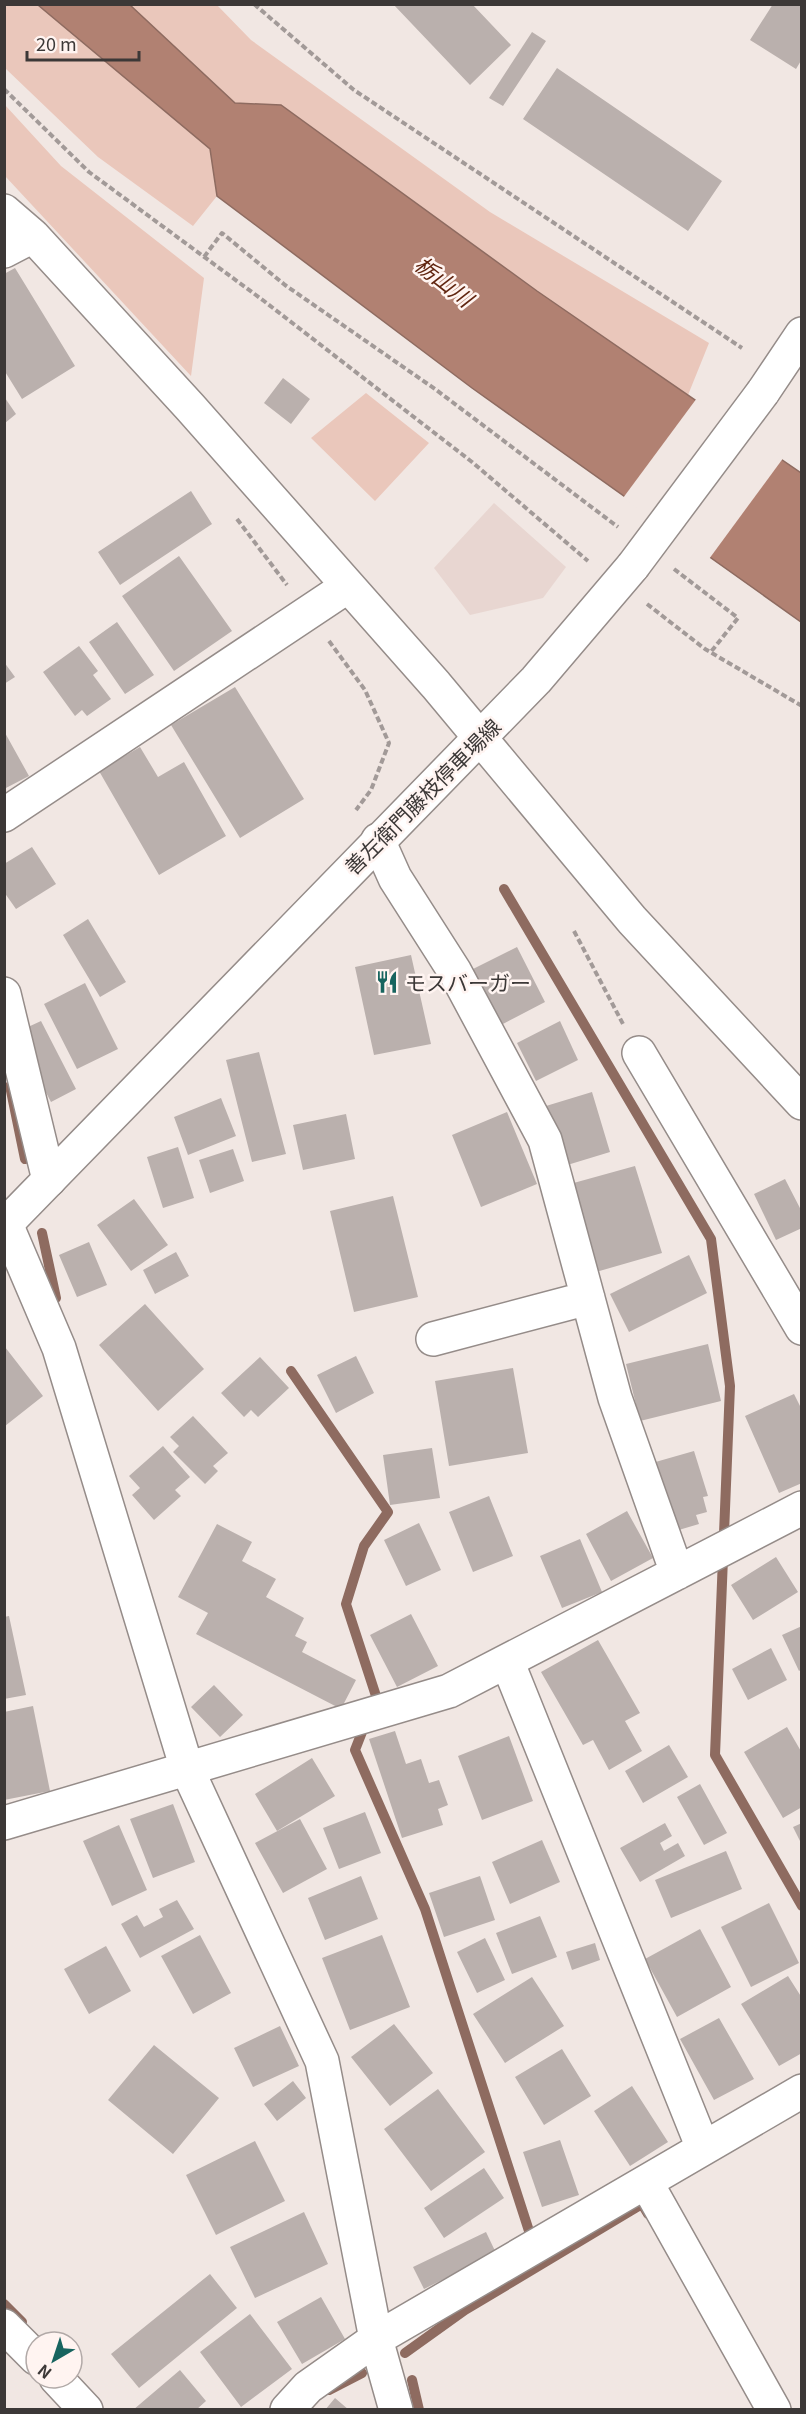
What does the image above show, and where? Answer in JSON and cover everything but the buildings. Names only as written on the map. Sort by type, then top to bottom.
[{"type":"street","points":[[4,211],[19,244],[190,407],[479,738],[632,920],[801,1103]]},
{"type":"street","name":"善左衛門藤枝停車場線","points":[[5,1225],[536,680],[626,574],[799,344]]},
{"type":"street","points":[[4,815],[348,586]]},
{"type":"street","points":[[378,840],[395,878],[455,972],[545,1140],[615,1398],[677,1573]]},
{"type":"street","points":[[4,994],[49,1180]]},
{"type":"street","points":[[639,1053],[801,1328]]},
{"type":"street","points":[[5,1225],[59,1348],[187,1769],[322,2061],[376,2339],[396,2409]]},
{"type":"street","points":[[433,1339],[588,1298]]},
{"type":"street","points":[[4,1823],[449,1691],[801,1508]]},
{"type":"street","points":[[507,1661],[703,2148]]},
{"type":"street","points":[[287,2409],[308,2387],[376,2339],[801,2091]]},
{"type":"street","points":[[646,2182],[774,2409]]},
{"type":"street","points":[[4,2326],[24,2346]]},
{"type":"street","points":[[68,2390],[87,2409]]},
{"type":"path","points":[[254,4],[354,90],[742,348]]},
{"type":"path","points":[[4,89],[88,172],[204,256],[472,462],[588,561]]},
{"type":"path","points":[[204,256],[222,234],[285,285],[435,388],[624,532]]},
{"type":"path","points":[[233,513],[288,587]]},
{"type":"path","points":[[672,568],[738,618],[710,653]]},
{"type":"path","points":[[626,574],[710,653],[801,706]]},
{"type":"path","points":[[323,634],[365,690],[389,743],[371,790],[351,816]]},
{"type":"path","points":[[574,931],[639,1053]]},
{"type":"shaded area","points":[[4,5],[38,5],[210,149],[217,196],[193,226],[98,157],[5,68]]},
{"type":"shaded area","points":[[130,5],[217,5],[251,40],[490,212],[709,343],[688,395],[537,291],[281,105],[235,103]]},
{"type":"shaded area","points":[[5,105],[61,166],[204,278],[191,376],[5,176]]},
{"type":"shaded area","points":[[366,393],[429,443],[375,501],[311,438]]},
{"type":"shaded area","points":[[494,503],[566,567],[543,598],[470,615],[434,568]]},
{"type":"water","name":"栃山川","points":[[38,5],[130,5],[235,103],[281,105],[537,291],[801,473],[801,622],[472,388],[217,196],[210,149]]},
{"type":"pier","points":[[697,398],[784,457],[709,559],[623,498]]},
{"type":"waterway","points":[[504,889],[711,1239],[730,1386],[715,1755],[802,1906]]},
{"type":"waterway","points":[[10,1086],[25,1159]]},
{"type":"waterway","points":[[42,1233],[56,1298]]},
{"type":"waterway","points":[[291,1371],[388,1512],[364,1546],[346,1604],[376,1696],[355,1750],[425,1909],[540,2265]]},
{"type":"waterway","points":[[405,2353],[465,2310],[642,2204],[648,2214]]},
{"type":"waterway","points":[[4,2304],[22,2322]]},
{"type":"waterway","points":[[329,2390],[362,2373]]},
{"type":"waterway","points":[[412,2380],[419,2410]]},
{"type":"place","name":"モスバーガー","points":[[387,982]]}]
